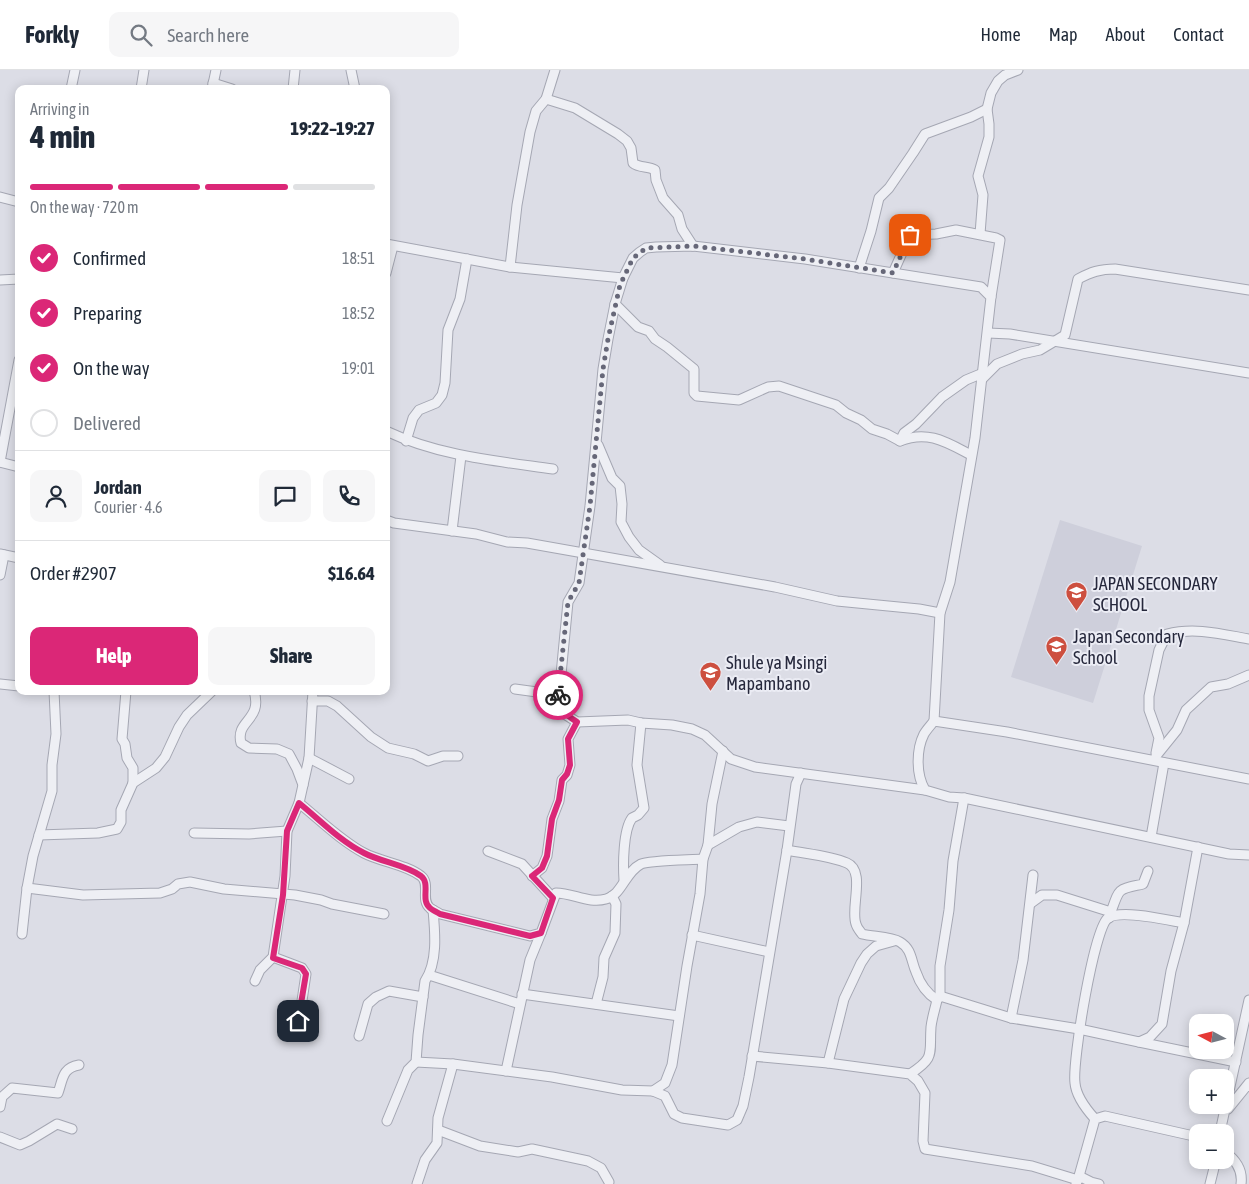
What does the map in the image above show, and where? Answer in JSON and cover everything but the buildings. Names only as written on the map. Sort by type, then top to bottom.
[{"type":"street","points":[[72,85],[75,70]]},
{"type":"street","points":[[141,85],[144,70]]},
{"type":"street","points":[[213,85],[216,70]]},
{"type":"street","points":[[293,85],[295,70]]},
{"type":"street","points":[[351,70],[354,85]]},
{"type":"street","points":[[510,267],[517,204],[530,132],[536,111],[546,99],[554,70]]},
{"type":"street","points":[[980,234],[983,195],[978,176],[988,137],[987,109],[991,93],[998,81],[1005,75],[1018,70]]},
{"type":"street","points":[[546,99],[575,108],[627,141],[631,148],[633,163],[637,166],[655,170],[656,180],[663,198],[678,215],[682,229],[693,246]]},
{"type":"street","points":[[859,268],[879,198],[889,188],[924,134],[971,117],[987,109]]},
{"type":"street","points":[[0,196],[15,201]]},
{"type":"street","points":[[893,273],[910,235],[936,234],[956,230],[1000,240],[996,258],[994,286],[971,454],[950,582],[940,613],[934,720],[924,735],[918,754],[920,781],[925,790]]},
{"type":"street","points":[[390,245],[510,267],[623,278]]},
{"type":"street","points":[[992,297],[981,287],[805,259],[693,246],[646,248],[633,258],[623,278],[615,304],[603,369],[592,490],[579,583],[568,602],[558,704],[563,713],[577,722],[628,720],[641,724],[672,725],[692,730],[704,735],[731,759],[755,767],[925,790],[949,797],[964,798],[1229,854],[1249,855]]},
{"type":"street","points":[[406,441],[413,418],[419,410],[436,403],[442,394],[445,383],[448,330],[460,299],[467,260]]},
{"type":"street","points":[[900,441],[904,433],[916,424],[942,397],[966,380],[982,376],[997,364],[1022,354],[1040,350],[1065,335],[1078,279],[1089,272],[1102,269],[1132,272],[1249,290]]},
{"type":"street","points":[[0,280],[15,279]]},
{"type":"street","points":[[615,304],[638,326],[649,331],[655,339],[694,368],[694,393],[697,396],[739,400],[768,387],[779,386],[836,405],[872,429],[900,441]]},
{"type":"street","points":[[988,333],[1010,334],[1249,373]]},
{"type":"street","points":[[15,381],[0,462],[15,466]]},
{"type":"street","points":[[390,433],[406,441],[461,456],[553,469]]},
{"type":"street","points":[[900,441],[907,438],[927,436],[939,439],[971,454]]},
{"type":"street","points":[[596,440],[612,478],[620,486],[621,522],[629,537],[639,550],[664,567]]},
{"type":"street","points":[[452,531],[461,456]]},
{"type":"street","points":[[390,522],[476,534],[507,542],[526,543],[664,567],[775,587],[837,601],[919,609],[940,613]]},
{"type":"street","points":[[0,575],[2,554],[15,557]]},
{"type":"street","points":[[1151,837],[1159,738],[1157,729],[1152,723],[1149,710],[1149,696],[1158,650],[1167,634],[1181,630],[1209,631],[1249,639]]},
{"type":"street","points":[[1158,759],[1177,730],[1186,710],[1211,687],[1228,684],[1249,675]]},
{"type":"street","points":[[0,684],[15,686]]},
{"type":"street","points":[[515,689],[558,695]]},
{"type":"street","points":[[22,934],[27,888],[52,790],[52,765],[56,734],[54,695]]},
{"type":"street","points":[[39,835],[98,833],[118,829],[121,822],[121,810],[133,783],[133,768],[127,758],[125,744],[122,739],[126,695]]},
{"type":"street","points":[[133,783],[156,768],[165,757],[179,727],[187,715],[208,695]]},
{"type":"street","points":[[255,695],[256,708],[243,725],[240,737],[241,743],[249,748],[277,749],[289,754],[303,785]]},
{"type":"street","points":[[255,981],[260,970],[273,958],[283,895],[287,831],[299,803],[309,758],[313,695]]},
{"type":"street","points":[[312,701],[328,701],[337,706],[371,737],[388,748],[414,754],[428,761],[443,756],[458,756]]},
{"type":"street","points":[[934,720],[1158,759],[1249,779]]},
{"type":"street","points":[[532,876],[542,868],[547,856],[552,819],[559,800],[562,780],[567,774],[570,765],[568,739],[577,722]]},
{"type":"street","points":[[624,880],[623,866],[628,827],[632,818],[638,815],[644,808],[637,764],[641,724]]},
{"type":"street","points":[[653,1091],[665,1083],[672,1065],[700,894],[703,859],[708,845],[712,804],[722,751]]},
{"type":"street","points":[[309,758],[349,779]]},
{"type":"street","points":[[416,1062],[453,1064],[552,1077],[622,1090],[653,1091],[665,1096],[674,1114],[682,1118],[728,1125],[738,1120],[743,1106],[752,1056],[796,784],[801,773]]},
{"type":"street","points":[[910,1074],[922,1066],[931,1053],[931,1028],[938,998],[953,861],[964,798]]},
{"type":"street","points":[[299,803],[363,853],[410,870],[423,878],[426,882],[424,891],[426,903],[440,914],[530,936],[541,933]]},
{"type":"street","points":[[708,845],[739,827],[757,822],[789,826]]},
{"type":"street","points":[[194,833],[250,834],[287,831]]},
{"type":"street","points":[[1139,1042],[1150,1037],[1162,1024],[1171,971],[1184,923],[1198,847]]},
{"type":"street","points":[[786,850],[835,859],[849,864],[856,873],[857,880],[856,926],[862,934],[896,940],[909,950],[916,974],[924,989],[938,998],[1011,1018],[1079,1029],[1236,1062]]},
{"type":"street","points":[[488,851],[522,864],[553,898]]},
{"type":"street","points":[[506,1071],[530,960],[556,893],[564,893],[588,900],[605,900],[612,896],[633,870],[642,863],[703,859]]},
{"type":"street","points":[[1095,1119],[1085,1108],[1075,1083],[1079,1029],[1104,923],[1110,915],[1118,894],[1122,889],[1143,884],[1148,872]]},
{"type":"street","points":[[1011,1018],[1023,960],[1033,875]]},
{"type":"street","points":[[27,888],[82,895],[160,892],[172,889],[178,884],[190,882],[224,889],[321,900],[332,904],[384,914]]},
{"type":"street","points":[[1031,903],[1042,895],[1058,895],[1110,915],[1123,914],[1184,923]]},
{"type":"street","points":[[596,1004],[603,977],[604,958],[615,933],[616,904],[612,896]]},
{"type":"street","points":[[387,1121],[408,1070],[416,1062],[425,981],[429,975],[433,958],[433,910]]},
{"type":"street","points":[[692,935],[769,952]]},
{"type":"street","points":[[828,1062],[844,999],[861,963],[876,946],[896,940]]},
{"type":"street","points":[[273,958],[302,968],[306,974],[297,1034]]},
{"type":"street","points":[[429,975],[520,1004]]},
{"type":"street","points":[[359,1036],[368,1004],[376,997],[389,990],[423,997]]},
{"type":"street","points":[[522,994],[679,1016]]},
{"type":"street","points":[[1234,1071],[1249,1000]]},
{"type":"street","points":[[752,1056],[828,1062],[910,1074],[918,1081],[925,1093],[923,1141],[925,1149],[1032,1166],[1078,1180],[1099,1184]]},
{"type":"street","points":[[417,1184],[425,1160],[437,1143],[438,1118],[453,1064]]},
{"type":"street","points":[[0,1107],[4,1090],[12,1088],[58,1093],[66,1070],[71,1066],[79,1065]]},
{"type":"street","points":[[1234,1102],[1249,1083]]},
{"type":"street","points":[[1095,1119],[1105,1116],[1189,1135]]},
{"type":"street","points":[[1078,1180],[1095,1119]]},
{"type":"street","points":[[0,1136],[20,1145],[57,1124],[72,1128]]},
{"type":"street","points":[[438,1130],[480,1146],[518,1152],[532,1149],[588,1161],[601,1168],[609,1182]]},
{"type":"street","points":[[1234,1160],[1242,1177],[1241,1184]]},
{"type":"street","points":[[1210,1184],[1214,1169]]},
{"type":"shaded area","name":"JAPAN SECONDARY SCHOOL","points":[[1060,520],[1142,546],[1093,703],[1011,677]]},
{"type":"way so far","points":[[558,695],[568,602],[579,583],[590,506],[603,369],[608,339],[620,285],[633,258],[646,248],[693,246],[805,259],[893,273],[900,256],[906,248],[910,235]]},
{"type":"place","name":"JAPAN SECONDARY SCHOOL","points":[[1077,612]]},
{"type":"place","name":"Japan Secondary School","points":[[1057,665]]},
{"type":"place","name":"Shule ya Msingi Mapambano","points":[[710,691]]},
{"type":"route","points":[[298,1021],[306,974],[302,968],[273,958],[283,895],[287,831],[299,803],[363,853],[418,874],[426,882],[424,891],[426,903],[440,914],[530,936],[541,933],[553,898],[532,876],[542,868],[547,856],[552,819],[559,800],[562,780],[567,774],[570,765],[568,739],[577,722],[563,713],[558,704],[558,695]]}]
